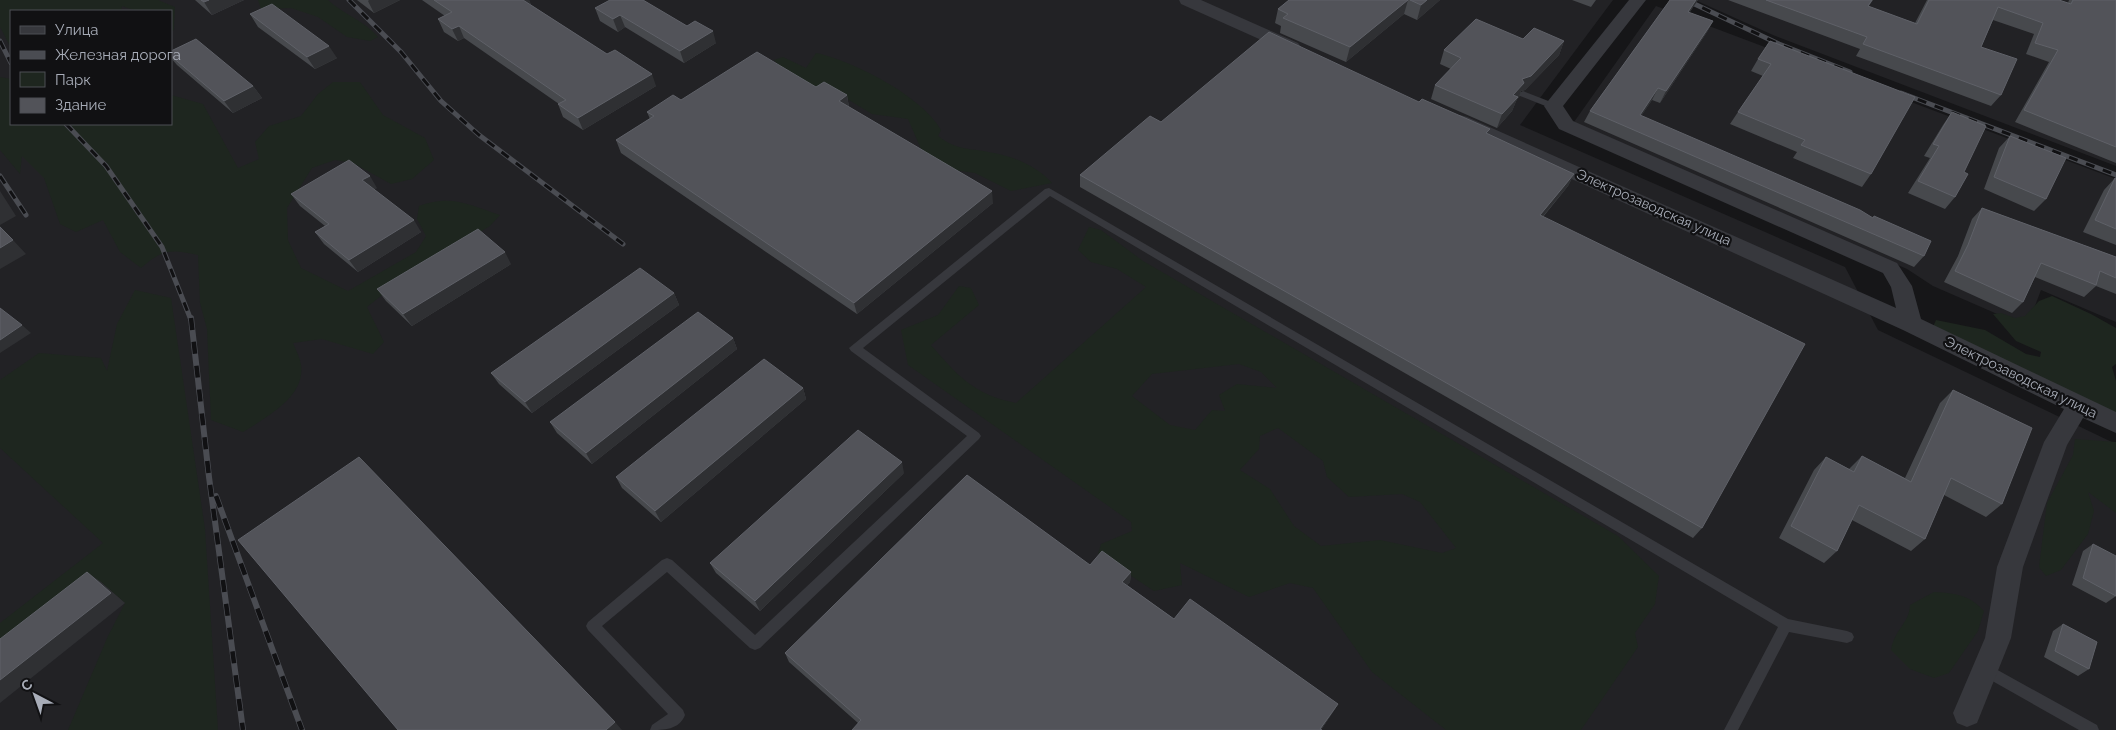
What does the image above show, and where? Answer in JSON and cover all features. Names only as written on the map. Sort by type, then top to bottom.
[{"type":"street","points":[[1187,0],[1310,55]]},
{"type":"street","points":[[1638,0],[1553,106],[1566,126],[1890,268],[1901,286],[1911,324]]},
{"type":"street","name":"Электрозаводская улица","points":[[1446,115],[1911,324],[2116,423]]},
{"type":"street","points":[[1967,713],[1998,638],[2010,567],[2056,442],[2079,405]]},
{"type":"lane","points":[[1524,94],[1553,106]]},
{"type":"lane","points":[[657,730],[678,714],[593,626],[668,564],[755,644],[975,436],[855,348],[1049,191],[1786,625],[1847,637]]},
{"type":"lane","points":[[1731,730],[1786,625]]},
{"type":"lane","points":[[1985,669],[2092,730]]},
{"type":"shaded area","points":[[0,0],[1613,0],[1520,125],[1845,267],[1878,330],[2116,444],[2116,730],[0,730]]},
{"type":"shaded area","points":[[1695,0],[2116,0],[2116,166],[1773,35]]},
{"type":"shaded area","points":[[1656,6],[2116,179],[2116,322],[2041,290],[2027,327],[1933,286],[1907,269],[1574,122]]},
{"type":"green space","points":[[0,0],[158,0],[175,7],[174,30],[172,31],[172,10],[133,10],[122,6],[121,10],[10,10],[10,46],[0,27]]},
{"type":"green space","points":[[258,0],[328,0],[367,26],[378,37],[370,41],[347,37],[318,17],[291,8],[261,9]]},
{"type":"green space","points":[[816,53],[832,57],[868,72],[904,93],[932,118],[941,130],[938,136],[945,141],[958,147],[994,153],[1018,160],[1040,172],[1052,183],[1011,191],[975,173],[946,169],[921,149],[908,119],[872,114],[834,91],[798,85],[774,60],[783,57],[806,68]]},
{"type":"green space","points":[[0,77],[10,79],[10,125],[172,125],[172,95],[203,104],[238,168],[259,159],[255,142],[269,126],[301,116],[318,94],[333,82],[360,82],[383,115],[425,138],[434,160],[412,179],[391,184],[353,163],[335,160],[312,168],[287,208],[288,240],[301,268],[348,291],[416,252],[426,236],[417,219],[419,206],[441,201],[460,202],[500,215],[490,226],[406,276],[367,307],[384,342],[373,354],[322,339],[293,343],[301,365],[301,376],[297,387],[291,397],[282,405],[243,432],[211,420],[207,329],[200,303],[198,255],[173,251],[167,252],[155,257],[141,268],[120,252],[103,220],[76,232],[60,224],[44,178],[22,156],[20,174],[0,150]]},
{"type":"green space","points":[[1089,227],[1101,230],[1143,261],[1618,536],[1659,576],[1655,604],[1635,633],[1638,647],[1581,730],[1446,730],[1372,672],[1313,588],[1290,583],[1249,597],[1180,563],[1182,585],[1154,591],[1098,554],[1101,544],[1132,531],[1131,522],[908,365],[901,330],[938,315],[959,286],[971,288],[979,305],[931,345],[949,366],[978,389],[989,395],[1016,403],[1146,287],[1117,269],[1091,262],[1078,250]],"holes":[[[1239,364],[1261,372],[1277,388],[1237,384],[1219,395],[1225,411],[1212,410],[1195,430],[1170,425],[1132,396],[1152,374]],[[1278,428],[1323,461],[1327,477],[1349,497],[1402,494],[1420,502],[1456,548],[1442,553],[1380,540],[1321,546],[1294,526],[1270,489],[1240,470],[1259,449],[1260,436]]]},
{"type":"green space","points":[[135,290],[171,298],[205,529],[218,730],[68,730],[108,636],[125,603],[101,582],[0,661],[0,623],[103,543],[0,448],[0,380],[39,353],[101,358],[107,371],[117,324]]},
{"type":"green space","points":[[2052,296],[2116,328],[2116,364],[2112,367],[2116,381],[2116,417],[1933,327],[1936,320],[1985,330],[2026,354],[2040,357],[2041,352],[2016,341],[1993,314],[2001,313],[2015,318],[2025,316],[2039,301]]},
{"type":"green space","points":[[2075,439],[2116,442],[2116,513],[2088,492],[2094,511],[2088,534],[2061,570],[2046,576],[2039,567],[2047,503],[2073,455]]},
{"type":"green space","points":[[1934,592],[1949,593],[1968,598],[1984,611],[1978,631],[1949,673],[1934,678],[1910,669],[1891,650],[1896,636],[1907,617],[1910,605]]},
{"type":"building","points":[[434,0],[523,0],[607,54],[615,50],[652,74],[578,118],[558,104],[566,100],[459,26],[452,29],[438,19],[452,12]]},
{"type":"building","points":[[610,0],[643,0],[687,26],[695,21],[713,31],[680,51],[620,15],[613,19],[595,8]]},
{"type":"building","points":[[1289,0],[1408,0],[1350,47],[1283,18],[1288,14],[1278,9]]},
{"type":"building","points":[[1410,0],[1427,0],[1421,5]]},
{"type":"building","points":[[1670,0],[1696,0],[1688,12],[1713,21],[1666,91],[1658,88],[1640,115],[1860,210],[1873,218],[1874,216],[1931,241],[1924,256],[1590,111]]},
{"type":"building","points":[[1766,0],[1872,0],[1868,6],[1917,24],[1929,0],[2059,0],[2071,4],[2073,0],[2116,0],[2116,147],[2024,110],[2058,50],[2035,43],[2043,23],[1998,7],[1981,47],[2017,59],[2001,95],[1863,44],[1867,37]]},
{"type":"building","points":[[272,4],[329,46],[307,57],[250,14]]},
{"type":"building","points":[[1476,19],[1523,39],[1534,28],[1564,41],[1531,76],[1522,79],[1524,83],[1513,95],[1518,97],[1502,114],[1435,85],[1461,58],[1444,50]]},
{"type":"building","points":[[1269,32],[1419,102],[1422,99],[1490,129],[1486,133],[1574,174],[1540,215],[1805,344],[1702,528],[1080,175],[1150,116],[1161,122]]},
{"type":"building","points":[[196,39],[253,86],[224,101],[172,57],[172,51]]},
{"type":"building","points":[[1770,41],[1915,97],[1871,174],[1801,145],[1805,140],[1738,112],[1771,64],[1758,59]]},
{"type":"building","points":[[757,52],[816,87],[824,82],[847,95],[839,101],[992,191],[854,303],[616,140],[654,116],[647,112],[673,95],[681,100]]},
{"type":"building","points":[[1952,112],[1986,126],[1964,172],[1968,174],[1955,197],[1918,181],[1939,146],[1933,144]]},
{"type":"building","points":[[2010,136],[2066,158],[2046,199],[1994,177]]},
{"type":"building","points":[[349,160],[370,176],[362,180],[414,220],[349,260],[315,232],[329,224],[291,194]]},
{"type":"building","points":[[2116,178],[2116,229],[2095,220]]},
{"type":"building","points":[[1982,208],[2116,257],[2116,278],[2100,271],[2096,285],[2041,263],[2023,302],[1955,271],[1968,245]]},
{"type":"building","points":[[0,227],[13,240],[0,248]]},
{"type":"building","points":[[478,229],[505,252],[403,314],[377,289]]},
{"type":"building","points":[[640,268],[674,293],[525,402],[491,373]]},
{"type":"building","points":[[0,308],[22,325],[0,340]]},
{"type":"building","points":[[698,312],[733,338],[586,453],[550,422]]},
{"type":"building","points":[[764,359],[803,388],[655,511],[616,477]]},
{"type":"building","points":[[1953,390],[2032,428],[2002,504],[1951,478],[1925,539],[1859,505],[1837,551],[1791,526],[1826,457],[1854,472],[1862,456],[1911,482]]},
{"type":"building","points":[[858,430],[902,462],[755,601],[710,563]]},
{"type":"building","points":[[359,457],[615,722],[606,730],[398,730],[238,540]]},
{"type":"building","points":[[967,475],[1090,565],[1102,551],[1131,572],[1122,582],[1174,619],[1190,599],[1338,704],[1320,729],[1322,730],[852,730],[861,720],[785,653]]},
{"type":"building","points":[[2093,544],[2116,556],[2116,596],[2083,578]]},
{"type":"building","points":[[87,572],[111,593],[0,680],[0,639]]},
{"type":"building","points":[[2063,624],[2097,642],[2089,669],[2055,651]]},
{"type":"railway","points":[[349,0],[401,52],[441,101],[479,135],[623,244]]},
{"type":"railway","points":[[1686,0],[1779,44],[1850,72]]},
{"type":"railway","points":[[0,41],[10,61]]},
{"type":"railway","points":[[1901,93],[2116,175]]},
{"type":"railway","points":[[67,125],[106,166],[162,247],[191,320]]},
{"type":"railway","points":[[0,176],[26,215]]},
{"type":"railway","points":[[191,318],[209,477],[243,730]]},
{"type":"railway","points":[[216,496],[302,730]]}]
